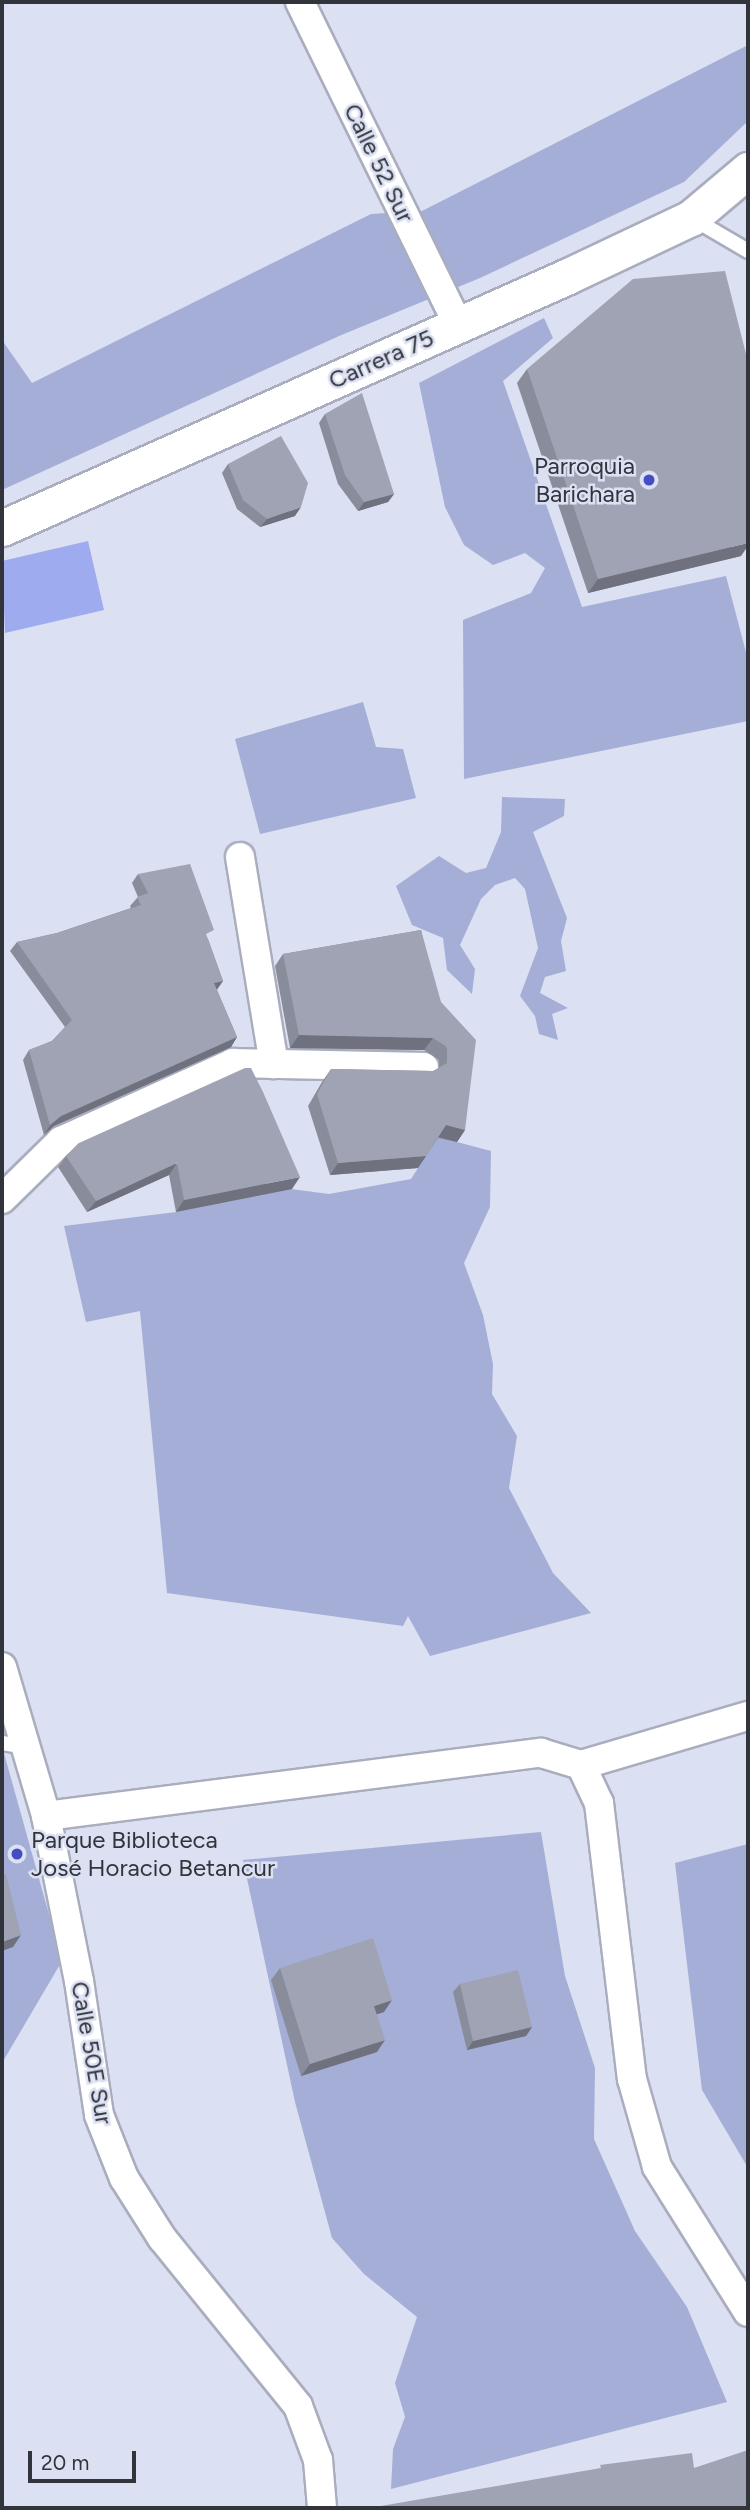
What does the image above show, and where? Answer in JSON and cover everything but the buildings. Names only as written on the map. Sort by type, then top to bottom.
[{"type":"street","name":"Calle 52 Sur","points":[[300,2],[458,325]]},
{"type":"street","name":"Carrera 75","points":[[2,528],[691,218],[748,170]]},
{"type":"street","points":[[240,857],[274,1064]]},
{"type":"street","points":[[2,1199],[61,1141],[233,1063],[424,1067]]},
{"type":"street","name":"Calle 50E Sur","points":[[2,1667],[14,1745],[46,1816],[79,1981],[99,2115],[124,2178],[162,2238],[298,2406],[318,2460],[322,2508]]},
{"type":"street","points":[[46,1816],[541,1753],[582,1765],[748,1716]]},
{"type":"street","points":[[582,1765],[599,1803],[632,2079],[657,2167],[748,2312]]},
{"type":"lane","points":[[691,218],[748,251]]},
{"type":"shaded area","points":[[748,45],[748,121],[684,182],[480,278],[339,336],[2,490],[2,340],[32,383],[371,214],[422,211]]},
{"type":"shaded area","points":[[544,318],[553,338],[503,381],[582,607],[726,576],[748,660],[748,721],[464,779],[463,620],[531,593],[545,568],[525,553],[493,565],[464,545],[445,507],[419,383]]},
{"type":"shaded area","points":[[363,702],[376,747],[403,749],[416,798],[260,834],[235,739]]},
{"type":"shaded area","points":[[502,797],[565,799],[564,816],[533,832],[567,918],[561,941],[566,971],[545,977],[540,993],[568,1008],[552,1014],[558,1040],[539,1034],[535,1016],[520,996],[538,948],[525,889],[515,878],[495,885],[481,899],[460,945],[475,969],[472,994],[447,970],[443,938],[412,925],[396,886],[439,856],[466,873],[486,868],[501,832]]},
{"type":"shaded area","points":[[438,1137],[491,1151],[490,1207],[464,1263],[483,1315],[493,1364],[492,1394],[517,1436],[509,1488],[553,1573],[591,1613],[430,1656],[408,1616],[403,1626],[167,1593],[140,1311],[86,1322],[64,1226],[176,1212],[291,1189],[329,1194],[411,1179]]},
{"type":"shaded area","name":"Parque Biblioteca José Horacio Betancur","points":[[2,1746],[62,1961],[2,2063]]},
{"type":"shaded area","points":[[541,1832],[565,1976],[595,2068],[594,2139],[635,2231],[687,2307],[727,2402],[391,2489],[393,2449],[405,2417],[395,2383],[417,2317],[364,2274],[332,2238],[295,2102],[243,1860]]},
{"type":"shaded area","points":[[748,1844],[748,2168],[702,2090],[675,1863]]},
{"type":"water","points":[[88,541],[104,610],[5,633],[2,561]]},
{"type":"place","name":"Parroquia Barichara","points":[[649,480]]},
{"type":"place","name":"Parque Biblioteca José Horacio Betancur","points":[[17,1854]]}]
